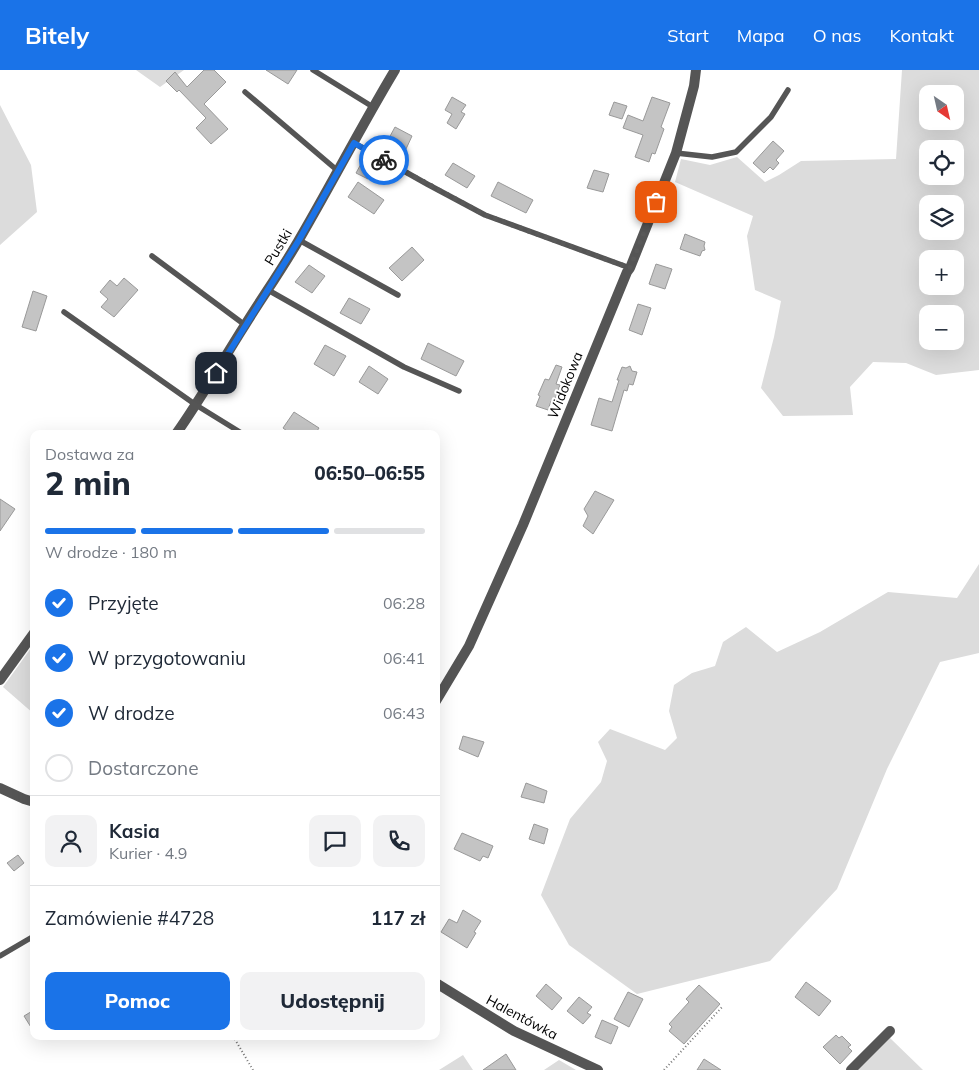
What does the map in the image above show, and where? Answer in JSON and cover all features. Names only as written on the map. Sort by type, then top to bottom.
[{"type":"street","name":"Pustki","points":[[179,430],[299,240],[395,70]]},
{"type":"street","name":"Widokowa","points":[[440,695],[469,646],[523,525],[630,268],[676,153],[694,86],[696,70]]},
{"type":"street","points":[[0,680],[30,639]]},
{"type":"street","points":[[0,788],[30,801]]},
{"type":"street","name":"Halentówka","points":[[440,985],[514,1031],[598,1070]]},
{"type":"street","points":[[851,1070],[890,1031]]},
{"type":"lane","points":[[313,70],[373,107]]},
{"type":"lane","points":[[676,153],[712,156],[736,152],[771,117],[788,90]]},
{"type":"lane","points":[[245,92],[338,171]]},
{"type":"lane","points":[[354,143],[485,215],[630,268]]},
{"type":"lane","points":[[299,240],[398,295]]},
{"type":"lane","points":[[152,256],[245,325]]},
{"type":"lane","points":[[268,290],[404,367],[459,391]]},
{"type":"lane","points":[[64,312],[196,405],[237,430]]},
{"type":"lane","points":[[0,956],[30,938]]},
{"type":"path","points":[[664,1070],[723,1006]]},
{"type":"path","points":[[235,1040],[252,1070]]},
{"type":"shaded area","points":[[136,70],[184,70],[160,87]]},
{"type":"shaded area","points":[[902,70],[979,70],[979,370],[936,375],[906,363],[873,362],[850,387],[853,415],[783,416],[761,388],[781,301],[755,290],[747,236],[753,216],[675,182],[681,159],[710,165],[737,157],[765,182],[801,161],[896,159]]},
{"type":"shaded area","points":[[0,105],[31,165],[37,212],[0,245]]},
{"type":"shaded area","points":[[979,564],[979,653],[940,662],[887,769],[837,889],[770,961],[637,994],[569,945],[541,895],[570,819],[601,782],[607,761],[598,742],[610,729],[665,750],[677,738],[669,711],[674,685],[692,673],[715,666],[723,642],[746,627],[777,652],[820,632],[888,592],[957,598]]},
{"type":"shaded area","points":[[30,650],[30,711],[3,687]]},
{"type":"shaded area","points":[[890,1038],[923,1070],[858,1070]]},
{"type":"shaded area","points":[[463,1055],[473,1070],[439,1070]]},
{"type":"shaded area","points":[[559,1060],[576,1070],[544,1070]]},
{"type":"building","points":[[204,70],[214,70],[226,82],[204,104],[228,129],[211,144],[196,128],[206,118],[179,90],[177,92],[166,81],[175,72],[187,87]]},
{"type":"building","points":[[266,70],[297,70],[288,84]]},
{"type":"building","points":[[452,97],[466,105],[461,112],[465,114],[456,129],[447,123],[452,114],[445,110]]},
{"type":"building","points":[[652,97],[670,103],[661,127],[664,129],[655,154],[652,153],[649,162],[635,157],[643,135],[623,128],[628,115],[643,121]]},
{"type":"building","points":[[614,102],[627,106],[622,119],[609,115]]},
{"type":"building","points":[[395,127],[412,136],[406,149],[388,140]]},
{"type":"building","points":[[773,141],[784,151],[776,160],[779,163],[773,170],[770,167],[764,173],[753,163]]},
{"type":"building","points":[[453,163],[475,176],[467,188],[445,175]]},
{"type":"building","points":[[361,164],[373,170],[368,179],[356,173]]},
{"type":"building","points":[[594,170],[609,174],[603,192],[587,188]]},
{"type":"building","points":[[358,182],[384,200],[374,214],[348,197]]},
{"type":"building","points":[[498,182],[533,200],[526,213],[491,196]]},
{"type":"building","points":[[685,234],[705,242],[705,250],[702,251],[700,256],[680,249]]},
{"type":"building","points":[[412,247],[424,260],[402,281],[389,268]]},
{"type":"building","points":[[656,264],[672,269],[665,289],[649,284]]},
{"type":"building","points":[[309,265],[325,276],[312,293],[295,282]]},
{"type":"building","points":[[124,278],[138,290],[114,317],[101,307],[108,299],[100,292],[110,280],[117,286]]},
{"type":"building","points":[[33,291],[47,296],[36,331],[22,327]]},
{"type":"building","points":[[349,298],[370,309],[361,324],[340,313]]},
{"type":"building","points":[[638,304],[651,308],[642,335],[629,330]]},
{"type":"building","points":[[428,343],[464,361],[456,376],[421,359]]},
{"type":"building","points":[[325,345],[346,356],[334,376],[314,364]]},
{"type":"building","points":[[556,365],[562,367],[556,384],[560,385],[554,402],[551,401],[548,410],[536,406],[540,396],[538,395],[545,379],[549,380]]},
{"type":"building","points":[[369,366],[388,379],[378,394],[359,382]]},
{"type":"building","points":[[630,366],[632,371],[637,372],[633,385],[629,384],[627,391],[624,390],[612,431],[591,425],[599,398],[612,402],[622,367]]},
{"type":"building","points":[[294,412],[319,428],[318,430],[286,430],[283,428]]},
{"type":"building","points":[[595,491],[614,500],[593,534],[583,526],[588,516],[584,509]]},
{"type":"building","points":[[0,499],[15,509],[0,531]]},
{"type":"building","points":[[463,736],[484,742],[478,757],[459,749]]},
{"type":"building","points":[[526,783],[547,791],[544,803],[521,797]]},
{"type":"building","points":[[534,824],[548,829],[544,844],[529,839]]},
{"type":"building","points":[[462,833],[493,846],[488,858],[483,856],[480,861],[454,849]]},
{"type":"building","points":[[18,855],[24,863],[14,871],[7,863]]},
{"type":"building","points":[[463,910],[481,921],[467,948],[441,932],[449,919],[457,923]]},
{"type":"building","points":[[806,982],[831,1001],[819,1016],[795,997]]},
{"type":"building","points":[[546,984],[562,998],[552,1010],[536,996]]},
{"type":"building","points":[[699,985],[720,1004],[684,1044],[669,1031],[672,1027],[669,1024],[689,1002],[686,999]]},
{"type":"building","points":[[628,992],[643,999],[629,1027],[614,1019]]},
{"type":"building","points":[[579,997],[592,1007],[587,1013],[591,1015],[583,1024],[567,1011]]},
{"type":"building","points":[[30,1012],[30,1026],[24,1016]]},
{"type":"building","points":[[602,1020],[618,1027],[611,1044],[595,1037]]},
{"type":"building","points":[[836,1035],[839,1038],[842,1036],[851,1045],[848,1047],[852,1051],[840,1064],[823,1047]]},
{"type":"building","points":[[506,1054],[516,1070],[483,1070]]},
{"type":"building","points":[[704,1059],[721,1070],[697,1070]]},
{"type":"way so far","points":[[384,160],[485,215],[630,268],[656,202]]},
{"type":"route","points":[[216,373],[299,240],[354,143],[384,160]]}]
